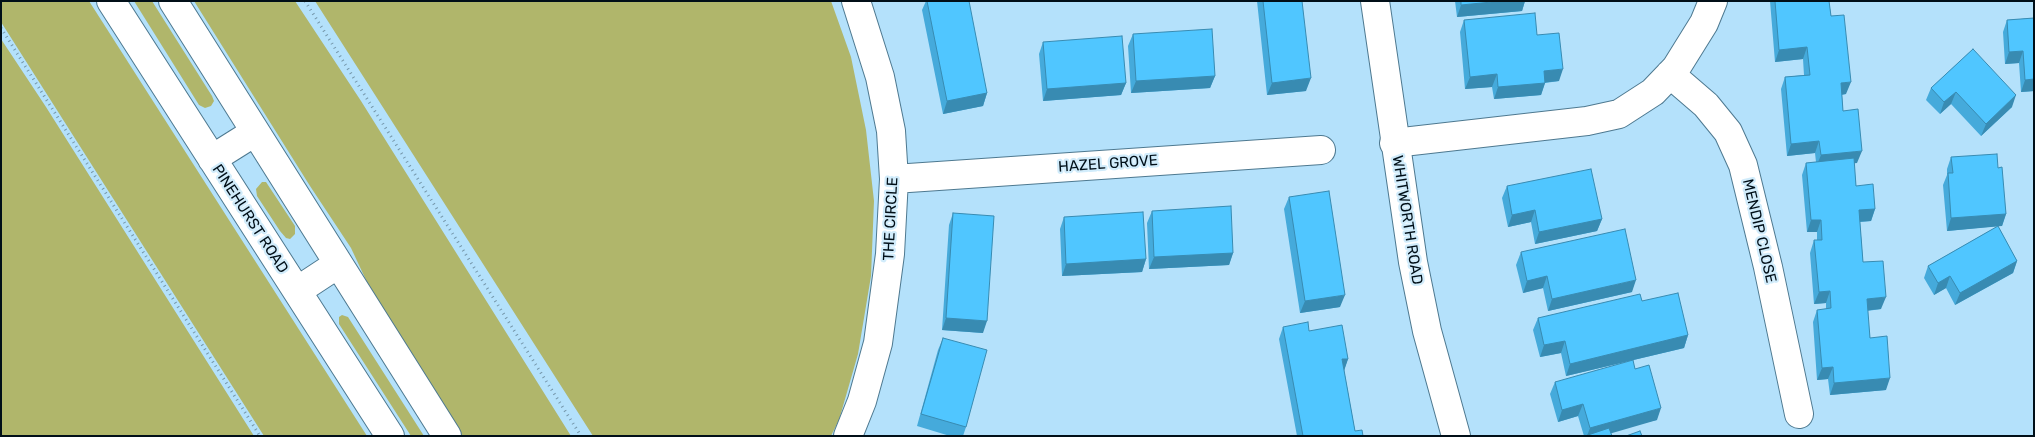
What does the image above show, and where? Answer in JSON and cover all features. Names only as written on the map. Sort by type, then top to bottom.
[{"type":"street","name":"PINEHURST ROAD","points":[[111,1],[390,436]]},
{"type":"street","points":[[173,1],[448,436]]},
{"type":"street","name":"THE CIRCLE","points":[[848,436],[862,401],[878,343],[890,254],[894,179],[890,131],[880,77],[856,1]]},
{"type":"street","name":"WHITWORTH ROAD","points":[[1375,1],[1394,143],[1413,262],[1427,331],[1445,402],[1456,436]]},
{"type":"street","points":[[1394,143],[1587,121],[1619,114],[1653,92],[1676,68],[1704,23],[1713,1]]},
{"type":"street","name":"MENDIP CLOSE","points":[[1670,74],[1706,105],[1728,132],[1743,165],[1768,267],[1799,414]]},
{"type":"street","points":[[212,159],[255,132]]},
{"type":"street","name":"HAZEL GROVE","points":[[894,179],[1321,150]]},
{"type":"street","points":[[297,291],[338,264]]},
{"type":"path","points":[[304,1],[581,436]]},
{"type":"path","points":[[1,28],[260,436]]},
{"type":"green space","points":[[1,1],[89,1],[367,436],[264,436],[1,22]]},
{"type":"green space","points":[[134,1],[152,1],[212,96],[214,101],[211,106],[205,108],[199,105]]},
{"type":"green space","points":[[194,1],[295,1],[361,101],[571,436],[455,436],[440,414],[366,280],[351,248]]},
{"type":"green space","points":[[315,1],[831,1],[851,57],[866,130],[874,201],[871,276],[858,354],[839,420],[831,436],[593,436]]},
{"type":"green space","points":[[1,39],[46,107],[254,436],[1,436]]},
{"type":"green space","points":[[262,182],[266,182],[295,226],[295,234],[290,239],[286,238],[280,231],[257,196],[256,189]]},
{"type":"green space","points":[[342,315],[348,317],[424,436],[411,436],[339,324],[339,317]]},
{"type":"building","points":[[927,1],[969,1],[987,93],[947,101]]},
{"type":"building","points":[[1263,1],[1302,1],[1311,78],[1272,83]]},
{"type":"building","points":[[1461,1],[1502,1],[1461,5]]},
{"type":"building","points":[[1775,1],[1829,1],[1831,16],[1844,15],[1851,82],[1841,83],[1843,111],[1858,109],[1862,151],[1821,155],[1819,141],[1791,144],[1785,77],[1810,75],[1807,47],[1779,50]]},
{"type":"building","points":[[1535,13],[1537,35],[1559,33],[1563,69],[1544,71],[1545,83],[1498,87],[1497,74],[1470,77],[1464,20]]},
{"type":"building","points":[[2034,18],[2034,79],[2025,80],[2023,51],[2009,52],[2007,20]]},
{"type":"building","points":[[1212,29],[1215,76],[1136,81],[1133,34]]},
{"type":"building","points":[[1122,36],[1126,83],[1047,89],[1043,42]]},
{"type":"building","points":[[1973,49],[2016,95],[1986,124],[1956,92],[1944,102],[1931,88]]},
{"type":"building","points":[[1997,154],[1998,168],[2002,167],[2006,214],[1951,218],[1948,173],[1953,173],[1951,157]]},
{"type":"building","points":[[1854,158],[1856,186],[1873,184],[1875,209],[1859,210],[1863,262],[1883,261],[1886,297],[1867,299],[1870,338],[1887,336],[1890,378],[1834,383],[1833,367],[1822,368],[1817,310],[1831,308],[1830,291],[1819,292],[1814,240],[1822,240],[1821,220],[1811,220],[1806,163]]},
{"type":"building","points":[[1591,169],[1602,219],[1539,232],[1535,210],[1512,215],[1507,186]]},
{"type":"building","points":[[1329,191],[1345,295],[1305,301],[1289,197]]},
{"type":"building","points":[[1231,206],[1233,253],[1154,257],[1152,211]]},
{"type":"building","points":[[1143,212],[1146,259],[1066,264],[1064,217]]},
{"type":"building","points":[[953,213],[994,216],[987,321],[946,318]]},
{"type":"building","points":[[1998,226],[2017,261],[1960,293],[1950,276],[1938,283],[1928,266]]},
{"type":"building","points":[[1625,229],[1636,280],[1552,299],[1547,276],[1527,281],[1521,252]]},
{"type":"building","points":[[1678,293],[1688,335],[1570,364],[1565,341],[1544,345],[1538,318],[1640,294],[1642,301]]},
{"type":"building","points":[[1308,322],[1309,331],[1342,325],[1348,359],[1342,359],[1355,431],[1362,430],[1363,436],[1303,436],[1283,327]]},
{"type":"building","points":[[943,338],[987,350],[966,427],[921,414]]},
{"type":"building","points":[[1633,360],[1635,369],[1649,365],[1661,408],[1590,428],[1583,404],[1562,410],[1555,382]]},
{"type":"building","points":[[1609,428],[1612,436],[1585,436]]},
{"type":"building","points":[[1640,431],[1642,436],[1626,436]]}]
